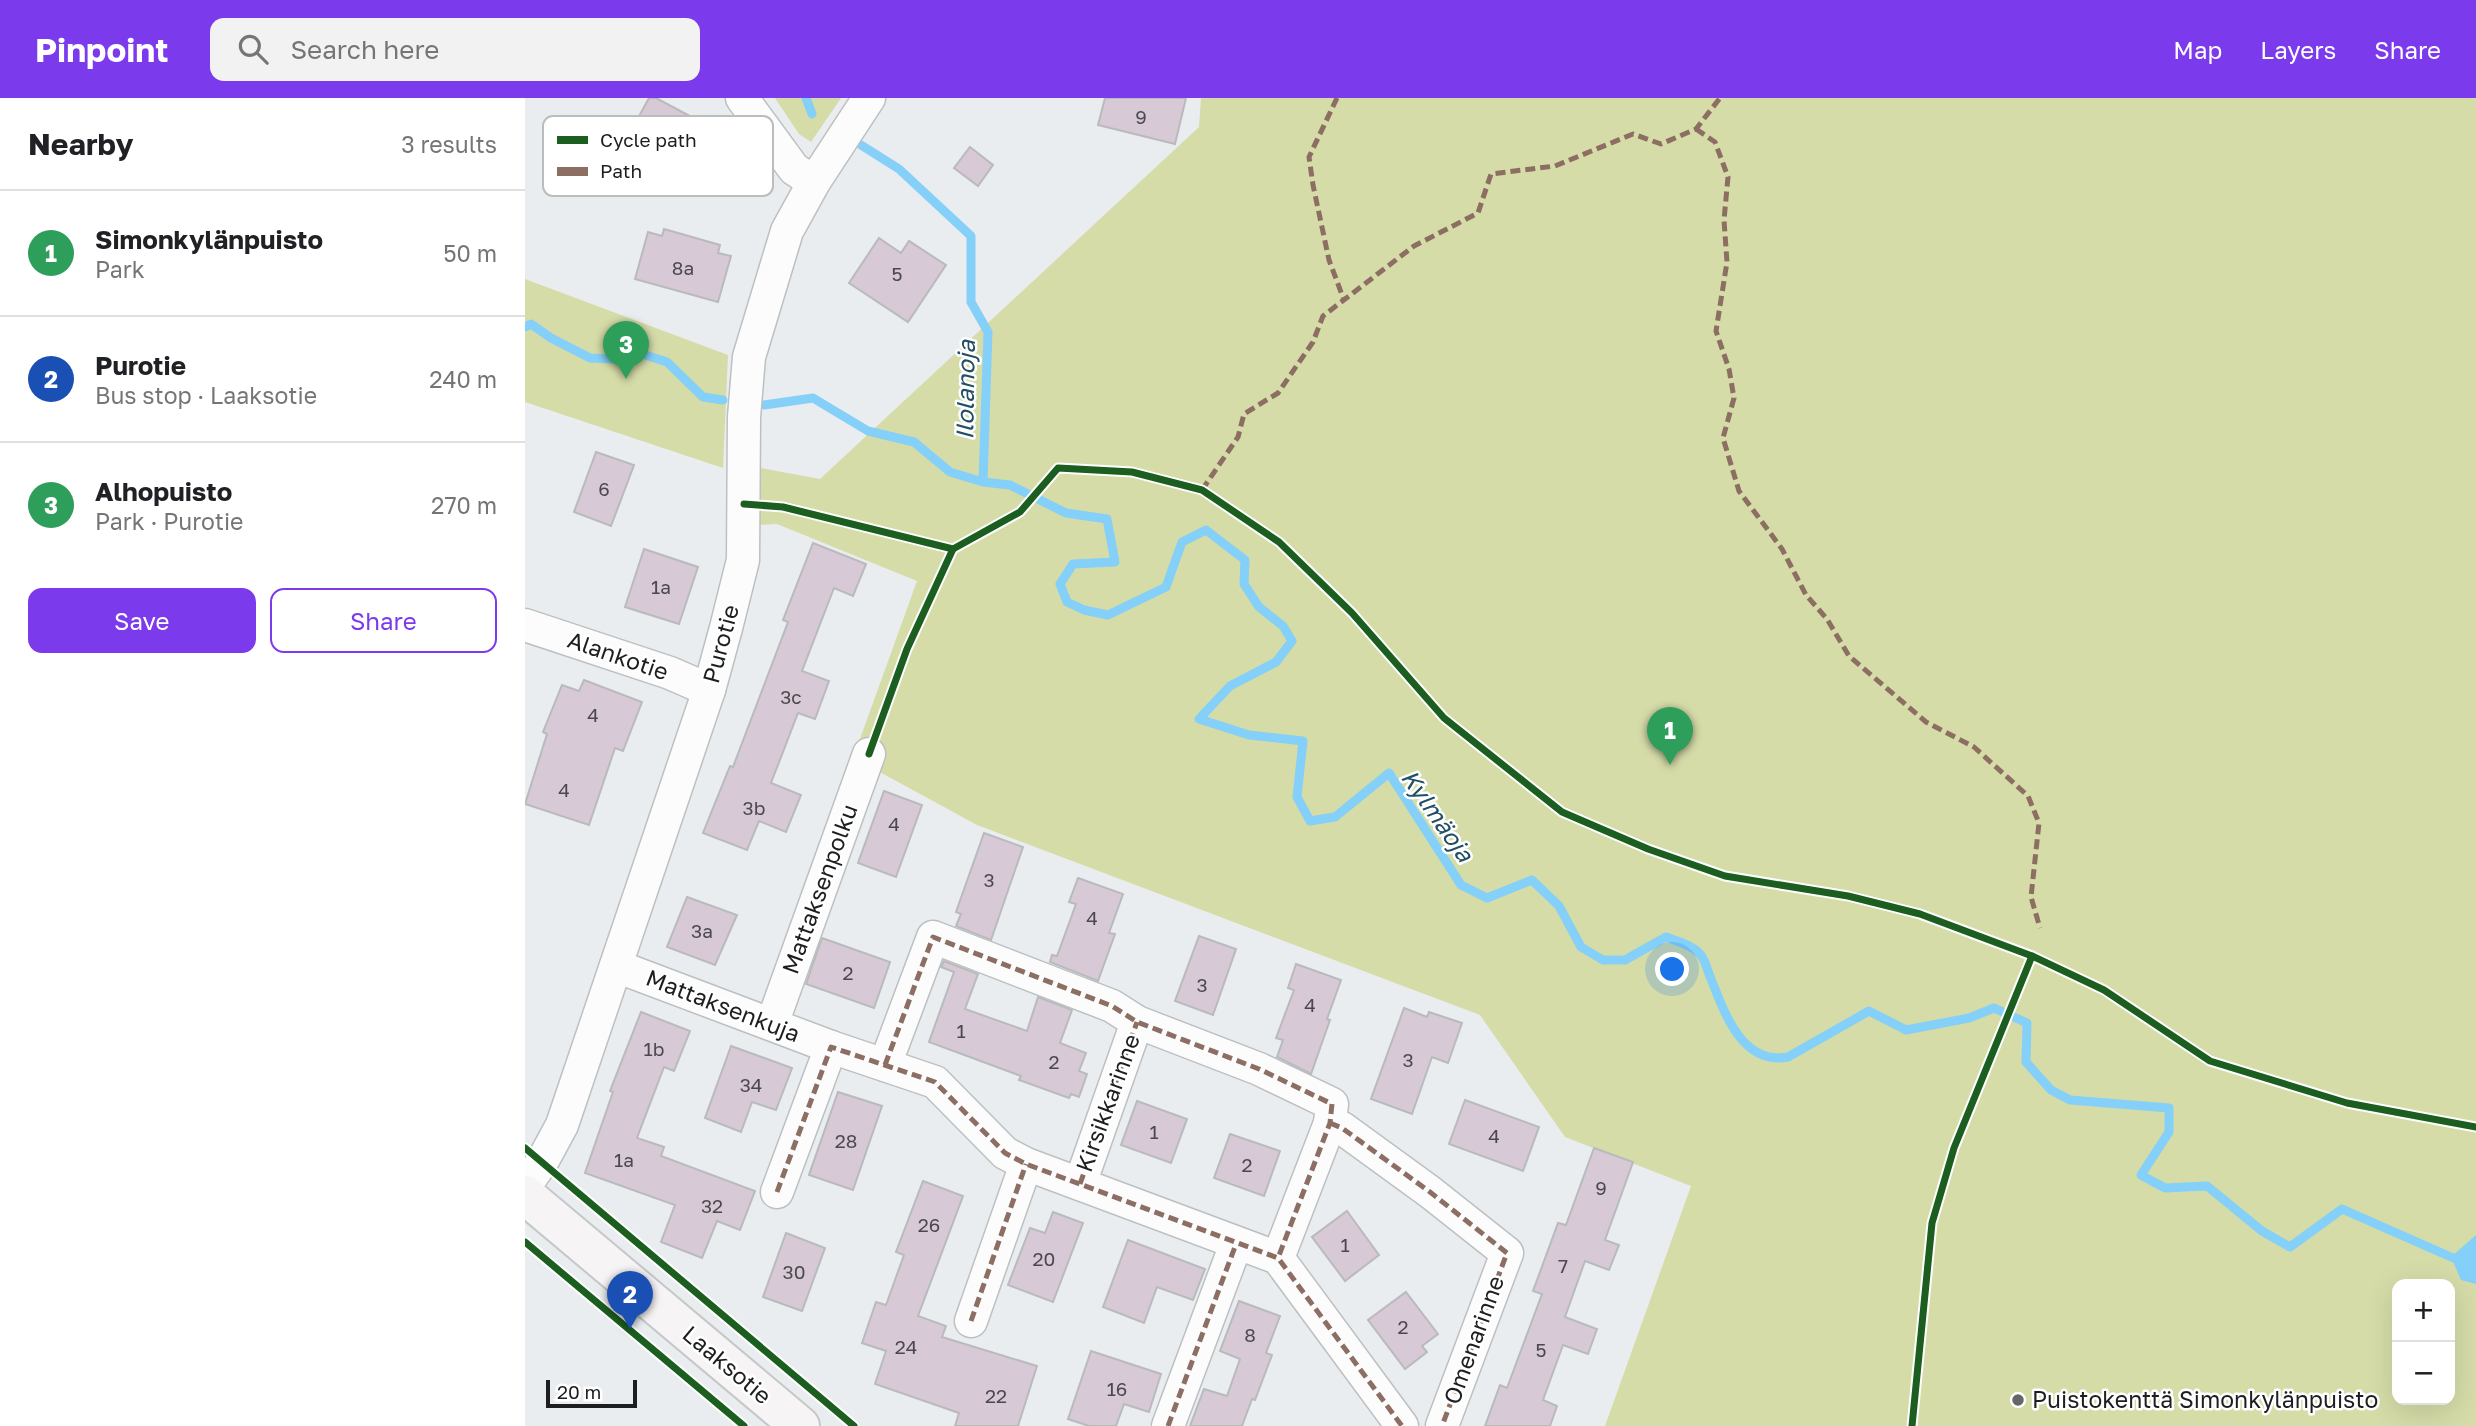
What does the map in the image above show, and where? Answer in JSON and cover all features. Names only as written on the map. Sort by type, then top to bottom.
[{"type":"main road","name":"Laaksotie","points":[[525,1195],[800,1426]]},
{"type":"street","points":[[742,98],[755,116]]},
{"type":"street","name":"Purotie","points":[[525,1186],[562,1125],[709,690],[743,560],[744,416],[749,357],[787,231],[814,182],[869,98]]},
{"type":"street","points":[[773,140],[794,169],[814,182]]},
{"type":"street","name":"Alankotie","points":[[525,625],[670,673],[709,690]]},
{"type":"street","name":"Mattaksenpolku","points":[[772,1024],[869,754]]},
{"type":"street","points":[[885,1065],[933,937],[1112,1006],[1137,1022],[1259,1069],[1332,1104],[1330,1123],[1277,1258],[1402,1426]]},
{"type":"street","name":"Mattaksenkuja","points":[[615,966],[831,1047],[935,1082],[1005,1153],[1026,1164],[1277,1258]]},
{"type":"street","name":"Kirsikkarinne","points":[[1080,1184],[1137,1022]]},
{"type":"street","name":"Mattaksenkuja","points":[[777,1192],[831,1047]]},
{"type":"street","name":"Omenarinne","points":[[1330,1123],[1342,1128],[1430,1192],[1507,1253],[1442,1426]]},
{"type":"street","points":[[971,1321],[1026,1164]]},
{"type":"street","points":[[1168,1426],[1236,1244]]},
{"type":"green space","points":[[775,98],[841,98],[811,142],[799,134]]},
{"type":"green space","points":[[1201,98],[2476,98],[2476,1426],[1605,1426],[1691,1186],[1565,1137],[1480,1015],[977,825],[876,770],[852,761],[917,581],[777,524],[755,525],[756,467],[820,479],[1199,127]]},
{"type":"green space","points":[[525,279],[728,355],[723,468],[525,402]]},
{"type":"water","points":[[2476,1235],[2476,1284],[2461,1280],[2451,1257]]},
{"type":"building","points":[[649,98],[656,98],[690,116],[639,116]]},
{"type":"building","points":[[1105,98],[1186,98],[1175,144],[1098,125]]},
{"type":"building","points":[[970,147],[993,165],[978,186],[954,168]]},
{"type":"building","points":[[664,229],[720,245],[718,253],[731,256],[718,302],[635,279],[648,232],[662,236]]},
{"type":"building","points":[[879,238],[901,253],[909,241],[946,265],[908,322],[849,283]]},
{"type":"building","points":[[596,452],[634,465],[611,526],[574,512]]},
{"type":"building","points":[[813,543],[866,564],[853,596],[834,588],[802,671],[829,681],[815,719],[798,713],[771,783],[801,795],[786,832],[759,821],[747,850],[703,833],[730,766],[733,767],[788,622],[783,620]]},
{"type":"building","points":[[644,549],[698,567],[679,624],[625,607]]},
{"type":"building","points":[[584,680],[642,702],[623,751],[615,748],[589,825],[525,804],[547,734],[543,732],[562,685],[579,691]]},
{"type":"building","points":[[884,791],[922,805],[896,877],[858,863]]},
{"type":"building","points":[[984,833],[1023,847],[991,940],[956,926],[961,914],[956,912]]},
{"type":"building","points":[[1078,878],[1123,894],[1109,933],[1115,934],[1098,981],[1050,962],[1052,955],[1057,956],[1076,904],[1069,902]]},
{"type":"building","points":[[687,897],[737,915],[715,965],[667,947]]},
{"type":"building","points":[[1199,936],[1236,949],[1213,1015],[1175,1001]]},
{"type":"building","points":[[822,938],[890,962],[874,1008],[806,984]]},
{"type":"building","points":[[944,961],[978,974],[965,1009],[1027,1031],[1038,997],[1072,1010],[1060,1043],[1086,1053],[1079,1071],[1087,1074],[1079,1097],[1071,1094],[1069,1098],[1019,1080],[1021,1076],[929,1042],[954,972],[941,967]]},
{"type":"building","points":[[1296,964],[1341,980],[1311,1074],[1277,1057],[1283,1040],[1276,1038],[1294,990],[1288,988]]},
{"type":"building","points":[[1404,1008],[1427,1017],[1429,1012],[1462,1023],[1448,1063],[1432,1057],[1412,1114],[1371,1099]]},
{"type":"building","points":[[641,1012],[690,1031],[674,1071],[664,1067],[637,1138],[664,1147],[661,1156],[755,1191],[740,1230],[717,1221],[702,1258],[661,1242],[675,1205],[585,1173],[613,1092],[610,1091]]},
{"type":"building","points":[[731,1046],[792,1068],[776,1110],[752,1102],[741,1132],[705,1118]]},
{"type":"building","points":[[838,1092],[882,1106],[853,1190],[809,1175]]},
{"type":"building","points":[[1465,1100],[1539,1127],[1523,1171],[1449,1144]]},
{"type":"building","points":[[1137,1101],[1187,1119],[1171,1163],[1121,1145]]},
{"type":"building","points":[[1230,1134],[1280,1151],[1264,1196],[1214,1178]]},
{"type":"building","points":[[1594,1148],[1633,1162],[1605,1240],[1619,1245],[1609,1270],[1585,1261],[1565,1317],[1597,1329],[1588,1354],[1563,1345],[1543,1400],[1557,1406],[1550,1426],[1485,1426],[1500,1385],[1507,1388],[1542,1294],[1533,1291],[1558,1223],[1566,1225]]},
{"type":"building","points":[[923,1181],[963,1196],[918,1316],[946,1326],[942,1337],[1037,1366],[1018,1426],[955,1426],[959,1413],[875,1384],[886,1351],[862,1343],[876,1302],[886,1305],[904,1255],[896,1252]]},
{"type":"building","points":[[1347,1211],[1379,1255],[1345,1281],[1312,1237]]},
{"type":"building","points":[[1053,1212],[1083,1223],[1053,1302],[1008,1285],[1030,1228],[1045,1233]]},
{"type":"building","points":[[786,1233],[825,1248],[802,1311],[763,1297]]},
{"type":"building","points":[[1128,1240],[1205,1269],[1193,1300],[1157,1287],[1144,1323],[1103,1307]]},
{"type":"building","points":[[1406,1292],[1438,1334],[1422,1346],[1427,1352],[1405,1369],[1368,1320]]},
{"type":"building","points":[[1239,1301],[1280,1316],[1266,1353],[1272,1355],[1255,1400],[1252,1399],[1242,1426],[1190,1426],[1204,1389],[1227,1396],[1240,1359],[1220,1351]]},
{"type":"building","points":[[1091,1351],[1161,1374],[1149,1412],[1124,1404],[1116,1426],[1089,1426],[1068,1419]]},
{"type":"waterway","name":"Ilolanoja","points":[[806,98],[812,114]]},
{"type":"waterway","name":"Ilolanoja","points":[[861,145],[899,169],[971,236],[971,302],[988,332],[983,482]]},
{"type":"waterway","name":"Kylmäoja","points":[[525,327],[531,324],[551,338],[590,358],[614,359],[633,351],[667,362],[703,397],[723,400]]},
{"type":"waterway","name":"Kylmäoja","points":[[764,405],[813,398],[868,431],[914,442],[950,472],[983,482],[1010,485],[1066,513],[1107,519],[1115,562],[1073,564],[1060,584],[1067,602],[1084,610],[1108,615],[1166,587],[1182,542],[1206,530],[1245,560],[1244,584],[1259,607],[1283,626],[1292,641],[1276,662],[1230,686],[1199,719],[1249,735],[1303,741],[1297,797],[1310,821],[1335,817],[1389,773],[1461,885],[1487,898],[1532,880],[1559,906],[1581,947],[1603,960],[1625,960],[1666,937],[1693,948],[1703,958],[1727,1018],[1746,1044],[1757,1053],[1771,1057],[1788,1057],[1869,1011],[1906,1030],[1969,1018],[1994,1008],[2027,1023],[2026,1062],[2051,1090],[2070,1100],[2169,1108],[2169,1132],[2141,1175],[2165,1188],[2207,1186],[2262,1231],[2290,1247],[2342,1209],[2451,1257],[2476,1265]]},
{"type":"marked path","points":[[1337,98],[1309,157],[1329,260],[1344,300]]},
{"type":"marked path","points":[[1202,490],[1238,437],[1244,414],[1278,393],[1313,342],[1323,316],[1414,246],[1478,213],[1491,174],[1555,166],[1633,134],[1661,144],[1696,129],[1720,98]]},
{"type":"marked path","points":[[1696,129],[1715,142],[1728,177],[1724,220],[1727,262],[1716,331],[1729,369],[1734,398],[1723,438],[1739,491],[1782,549],[1806,595],[1827,619],[1849,656],[1926,722],[1974,747],[2028,796],[2039,823],[2031,897],[2040,928]]},
{"type":"marked path","points":[[885,1065],[933,937],[1112,1006],[1137,1022],[1259,1069],[1332,1104],[1330,1123],[1278,1258]]},
{"type":"marked path","points":[[1080,1184],[1137,1022]]},
{"type":"marked path","points":[[777,1192],[831,1047],[935,1082],[1005,1153],[1026,1164],[1278,1258],[1402,1426]]},
{"type":"marked path","points":[[1330,1123],[1342,1128],[1430,1192],[1507,1253],[1442,1426]]},
{"type":"marked path","points":[[971,1321],[1026,1164]]},
{"type":"marked path","points":[[1168,1426],[1236,1244]]},
{"type":"cycle path","points":[[744,504],[783,507],[953,549],[1020,512],[1058,468],[1132,472],[1202,490],[1279,542],[1352,613],[1444,718],[1562,812],[1648,849],[1725,876],[1848,896],[1920,914],[2032,956],[2104,990],[2210,1061],[2347,1103],[2476,1127]]},
{"type":"cycle path","points":[[869,754],[907,649],[953,549]]},
{"type":"cycle path","points":[[1912,1426],[1932,1223],[1954,1148],[2032,956]]},
{"type":"cycle path","points":[[525,1148],[854,1426]]},
{"type":"cycle path","points":[[525,1242],[744,1426]]},
{"type":"place","name":"Alhopuisto","points":[[626,379]]},
{"type":"place","name":"Simonkylänpuisto","points":[[1670,765]]},
{"type":"place","name":"Purotie","points":[[630,1329]]},
{"type":"place","name":"Puistokenttä Simonkylänpuisto","points":[[2018,1400]]}]
